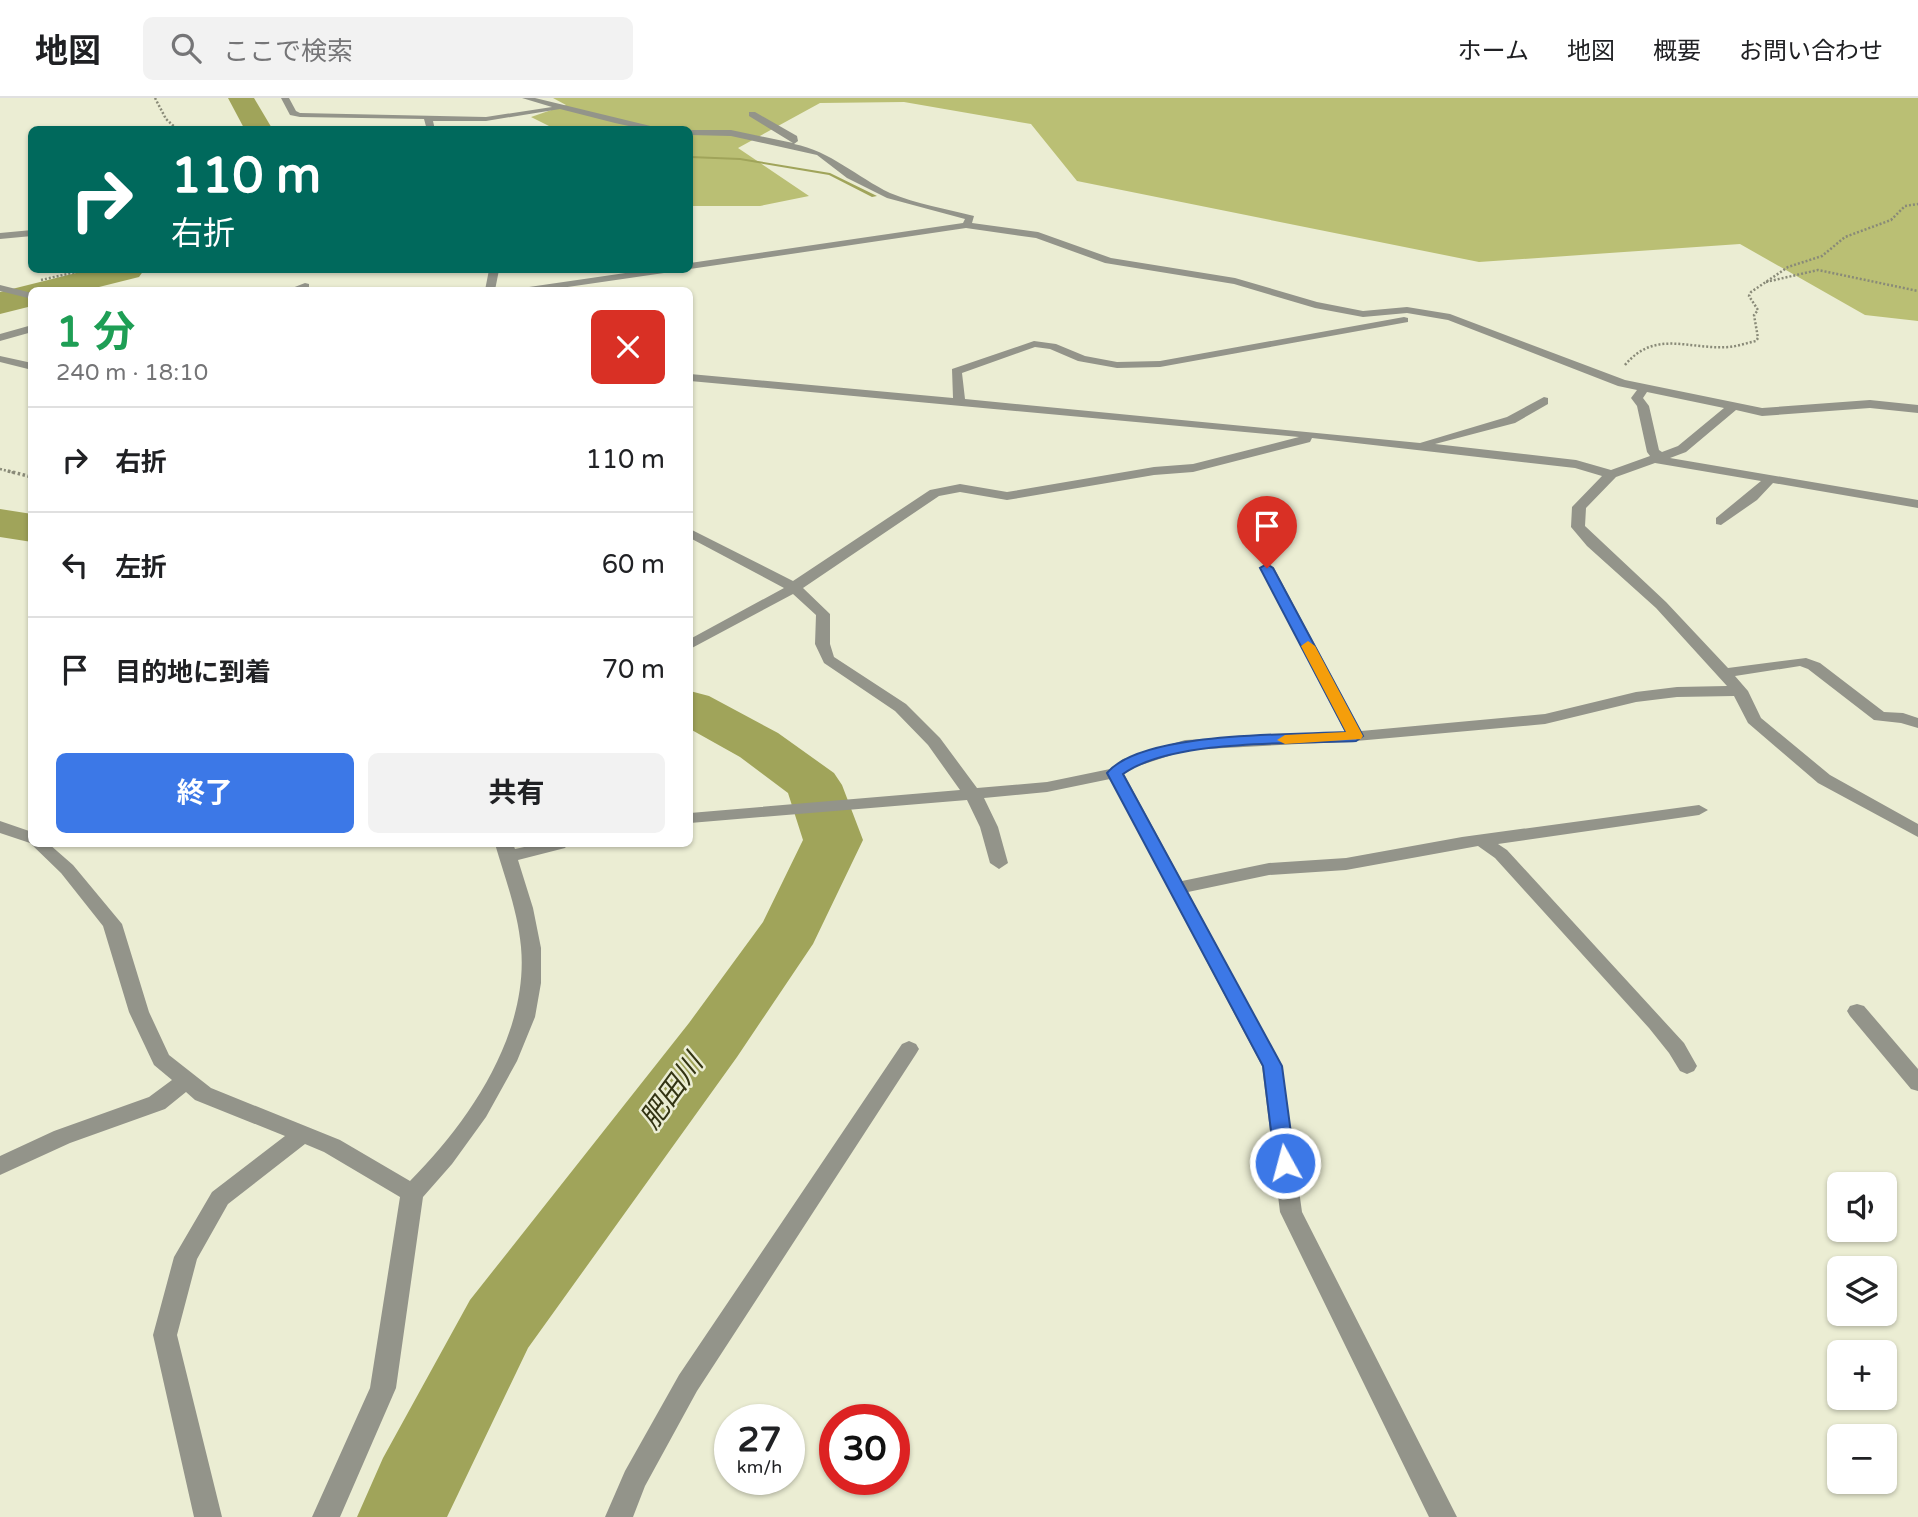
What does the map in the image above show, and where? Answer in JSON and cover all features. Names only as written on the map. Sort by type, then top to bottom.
[{"type":"street","points":[[285,98],[300,122]]},
{"type":"street","points":[[526,98],[645,126]]},
{"type":"street","points":[[293,113],[486,120],[563,108]]},
{"type":"street","points":[[747,115],[785,143]]},
{"type":"street","points":[[429,118],[430,126]]},
{"type":"street","points":[[693,133],[731,133],[820,153],[850,176],[890,196],[971,218],[966,225]]},
{"type":"street","points":[[693,265],[966,225],[1038,236],[1110,261],[1235,281],[1315,305],[1363,314],[1407,310],[1450,317],[1643,389],[1762,412],[1870,404],[1918,409]]},
{"type":"street","points":[[0,236],[28,233]]},
{"type":"street","points":[[549,287],[644,273]]},
{"type":"street","points":[[5,289],[28,295]]},
{"type":"street","points":[[959,401],[956,371],[1034,344],[1052,346],[1082,359],[1117,365],[1160,364],[1404,321],[1407,310]]},
{"type":"street","points":[[0,338],[28,329]]},
{"type":"street","points":[[0,359],[28,366]]},
{"type":"street","points":[[693,377],[1319,435],[1576,464],[1611,474]]},
{"type":"street","points":[[1643,389],[1637,398],[1643,406],[1653,452],[1659,458],[1769,480],[1918,504]]},
{"type":"street","points":[[1421,446],[1431,440],[1511,420],[1544,401]]},
{"type":"street","points":[[1734,406],[1682,449],[1611,474],[1579,507],[1578,527],[1661,605],[1724,673],[1740,691],[1754,720],[1808,767],[1918,831]]},
{"type":"street","points":[[693,643],[744,617],[934,494],[960,488],[1007,496],[1154,471],[1193,468],[1319,435]]},
{"type":"street","points":[[1721,521],[1749,501],[1769,480]]},
{"type":"street","points":[[693,535],[793,586],[823,614],[822,649],[829,661],[887,696],[938,744],[980,804],[994,839],[999,863]]},
{"type":"street","points":[[1267,568],[1356,736]]},
{"type":"street","points":[[1724,673],[1801,661],[1814,666],[1880,717],[1903,718],[1918,723]]},
{"type":"street","points":[[693,818],[1047,787],[1115,773],[1129,763],[1185,745],[1356,736],[1545,719],[1636,697],[1677,692],[1740,691]]},
{"type":"street","points":[[1115,773],[1272,1066],[1291,1212],[1443,1517]]},
{"type":"street","points":[[1177,888],[1269,869],[1346,863],[1699,810]]},
{"type":"street","points":[[0,827],[28,837]]},
{"type":"street","points":[[1482,841],[1501,854],[1656,1023],[1677,1048],[1687,1066]]},
{"type":"street","points":[[42,847],[67,869],[112,925],[139,1012],[161,1060],[203,1094],[332,1146],[412,1193]]},
{"type":"street","points":[[326,1517],[383,1388],[412,1193],[434,1173],[496,1081],[525,1017],[531,950],[528,925],[506,850],[532,847]]},
{"type":"street","points":[[1857,1011],[1918,1083]]},
{"type":"street","points":[[626,1516],[634,1479],[688,1383],[909,1049]]},
{"type":"street","points":[[0,1166],[62,1137],[156,1102],[187,1081]]},
{"type":"street","points":[[208,1517],[165,1335],[186,1257],[220,1198],[302,1135]]},
{"type":"path","points":[[155,98],[166,119],[174,126]]},
{"type":"path","points":[[1606,376],[1621,368],[1641,348],[1649,345],[1692,343],[1737,346],[1756,341],[1758,328],[1754,315],[1758,310],[1749,296],[1762,283],[1788,267],[1822,256],[1845,237],[1891,220],[1905,206],[1918,204]]},
{"type":"path","points":[[1762,283],[1818,270],[1918,291]]},
{"type":"path","points":[[0,469],[28,476]]},
{"type":"green space","points":[[553,98],[1918,98],[1918,321],[1865,315],[1740,244],[1479,262],[1077,181],[1031,124],[904,102],[820,103],[738,148],[809,196],[760,206],[693,206],[693,126],[549,126],[531,117],[566,105]]},
{"type":"waterway","name":"肥田川","points":[[241,98],[257,126]]},
{"type":"waterway","points":[[693,157],[740,159],[830,174],[874,196]]},
{"type":"waterway","name":"肥田川","points":[[60,287],[115,273]]},
{"type":"waterway","name":"肥田川","points":[[0,303],[28,296]]},
{"type":"waterway","name":"肥田川","points":[[0,523],[28,527]]},
{"type":"waterway","name":"肥田川","points":[[402,1517],[414,1487],[499,1324],[713,1040],[791,929],[833,840],[814,785],[759,745],[693,709]]},
{"type":"slow traffic","points":[[1285,740],[1356,736],[1308,646]]},
{"type":"route","points":[[1267,568],[1356,736],[1185,745],[1129,763],[1115,773],[1272,1066],[1285,1163]]}]
